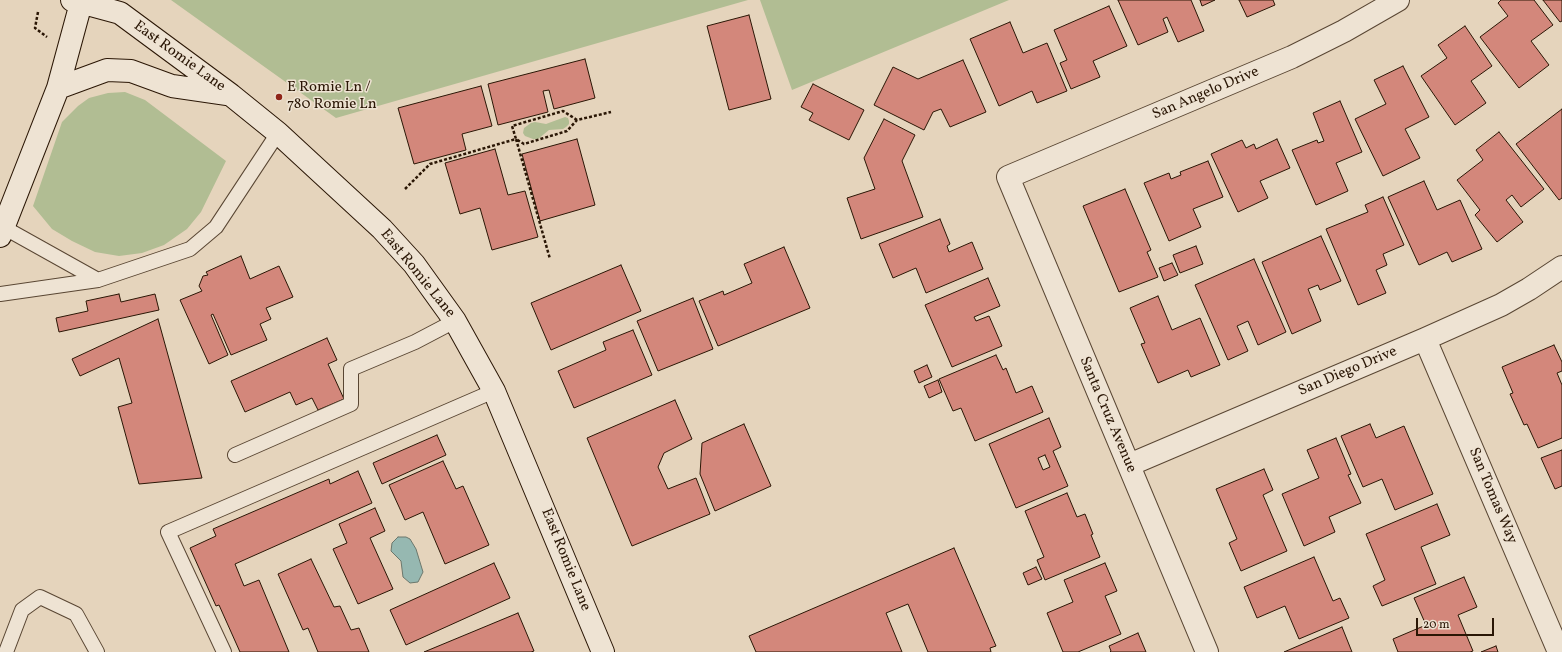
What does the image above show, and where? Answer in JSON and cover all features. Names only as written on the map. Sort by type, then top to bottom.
[{"type":"street","name":"San Angelo Drive","points":[[1008,177],[1292,57],[1344,31],[1398,0]]},
{"type":"street","name":"East Romie Lane","points":[[76,2],[117,4],[278,133],[382,229],[414,264],[455,321],[494,391],[603,652]]},
{"type":"street","points":[[2,232],[58,88],[76,2]]},
{"type":"street","points":[[58,88],[107,70],[131,71],[172,86],[230,95]]},
{"type":"street","name":"Santa Cruz Avenue","points":[[1008,177],[1207,652]]},
{"type":"street","name":"San Diego Drive","points":[[1128,465],[1425,339],[1501,305],[1529,289],[1562,267]]},
{"type":"street","name":"San Tomas Way","points":[[1425,339],[1559,652]]},
{"type":"lane","points":[[0,294],[98,280],[190,249],[216,227],[278,133]]},
{"type":"lane","points":[[2,232],[98,280]]},
{"type":"lane","points":[[235,455],[351,404],[352,369],[415,342],[455,321]]},
{"type":"lane","points":[[224,652],[168,532],[494,391]]},
{"type":"lane","points":[[6,652],[22,610],[40,597],[76,614],[97,652]]},
{"type":"path","points":[[38,12],[35,28],[51,39]]},
{"type":"path","points":[[550,259],[512,126],[563,111],[577,120]]},
{"type":"path","points":[[405,189],[430,164],[516,139],[524,144],[567,131],[577,120],[611,112]]},
{"type":"green space","points":[[171,0],[748,0],[336,118]]},
{"type":"green space","points":[[760,0],[1009,0],[792,90]]},
{"type":"green space","points":[[125,92],[145,100],[226,161],[201,212],[187,229],[164,245],[142,253],[119,256],[95,252],[72,241],[52,229],[33,206],[62,122],[78,106],[89,98],[108,93]]},
{"type":"green space","points":[[565,117],[568,118],[569,121],[569,124],[566,127],[563,129],[549,130],[538,139],[525,136],[523,133],[524,128],[531,123],[535,122],[546,124]]},
{"type":"water","points":[[398,537],[406,537],[410,539],[416,549],[423,572],[418,582],[410,583],[403,577],[401,561],[391,551],[392,543]]},
{"type":"building","points":[[1118,0],[1191,0],[1204,31],[1178,42],[1167,17],[1163,19],[1168,32],[1138,45]]},
{"type":"building","points":[[1200,0],[1215,0],[1202,6]]},
{"type":"building","points":[[1239,0],[1273,0],[1275,5],[1247,17]]},
{"type":"building","points":[[1501,0],[1534,0],[1553,25],[1531,41],[1549,65],[1519,88],[1480,37],[1508,16],[1498,3]]},
{"type":"building","points":[[1543,0],[1562,0],[1562,21],[1560,22]]},
{"type":"building","points":[[1109,6],[1127,46],[1093,61],[1100,77],[1071,89],[1060,63],[1067,60],[1054,30]]},
{"type":"building","points":[[749,15],[771,99],[729,110],[707,26]]},
{"type":"building","points":[[1010,22],[1023,53],[1047,43],[1067,91],[1037,103],[1032,91],[999,106],[970,39]]},
{"type":"building","points":[[1465,26],[1492,66],[1471,81],[1486,103],[1455,125],[1421,76],[1447,58],[1438,45]]},
{"type":"building","points":[[585,59],[595,98],[554,109],[549,90],[543,91],[548,112],[498,125],[488,84]]},
{"type":"building","points":[[963,60],[986,112],[950,127],[941,109],[933,112],[924,130],[874,105],[893,67],[918,79]]},
{"type":"building","points":[[1403,66],[1429,117],[1405,129],[1420,158],[1383,176],[1355,119],[1386,104],[1374,80]]},
{"type":"building","points":[[813,84],[864,110],[849,140],[809,120],[813,113],[801,107]]},
{"type":"building","points":[[481,86],[492,126],[462,134],[466,150],[414,164],[398,108]]},
{"type":"building","points":[[1340,101],[1362,152],[1336,163],[1348,191],[1316,205],[1292,150],[1317,140],[1318,143],[1324,141],[1313,113]]},
{"type":"building","points":[[1562,109],[1562,198],[1559,200],[1516,144]]},
{"type":"building","points":[[884,119],[915,135],[902,161],[923,217],[861,239],[847,198],[875,189],[864,158]]},
{"type":"building","points":[[1499,132],[1544,189],[1521,207],[1512,195],[1506,200],[1523,222],[1497,242],[1475,215],[1480,210],[1457,180],[1483,160],[1476,150]]},
{"type":"building","points":[[577,139],[595,205],[540,221],[522,154]]},
{"type":"building","points":[[1277,139],[1290,168],[1260,181],[1268,198],[1238,212],[1211,154],[1242,140],[1246,148],[1254,144],[1256,149]]},
{"type":"building","points":[[495,149],[508,195],[525,191],[538,237],[492,250],[480,208],[460,214],[445,163]]},
{"type":"building","points":[[1208,161],[1223,197],[1193,209],[1201,227],[1169,241],[1144,183],[1169,173],[1171,179],[1181,175],[1180,172]]},
{"type":"building","points":[[1424,181],[1437,210],[1460,200],[1482,249],[1452,262],[1447,252],[1419,265],[1388,197]]},
{"type":"building","points":[[1125,189],[1151,250],[1147,252],[1158,277],[1119,292],[1083,206]]},
{"type":"building","points":[[1383,197],[1404,245],[1383,254],[1387,265],[1376,270],[1386,293],[1358,305],[1326,229],[1368,212],[1365,205]]},
{"type":"building","points":[[940,219],[950,244],[947,246],[949,252],[972,242],[983,269],[926,293],[916,268],[893,278],[879,244]]},
{"type":"building","points":[[1321,236],[1341,281],[1320,290],[1318,285],[1308,289],[1321,321],[1292,334],[1262,262]]},
{"type":"building","points":[[1196,246],[1203,264],[1180,273],[1173,255]]},
{"type":"building","points":[[784,247],[810,308],[718,346],[699,301],[723,291],[724,295],[752,283],[744,264]]},
{"type":"building","points":[[241,256],[250,279],[279,266],[293,297],[266,308],[271,319],[260,324],[267,340],[231,355],[213,314],[211,315],[228,355],[209,364],[180,300],[202,291],[199,286],[203,276],[208,275],[206,272]]},
{"type":"building","points":[[1254,259],[1286,332],[1258,345],[1248,321],[1237,326],[1248,351],[1228,360],[1195,285]]},
{"type":"building","points":[[1172,263],[1178,275],[1164,281],[1159,268]]},
{"type":"building","points":[[621,265],[641,311],[551,350],[531,303]]},
{"type":"building","points":[[988,278],[1000,306],[974,317],[976,321],[989,316],[1002,346],[952,367],[925,305]]},
{"type":"building","points":[[119,294],[121,302],[155,294],[159,310],[59,332],[56,318],[88,311],[86,301]]},
{"type":"building","points":[[1158,296],[1172,330],[1200,318],[1220,365],[1191,377],[1188,370],[1158,383],[1141,344],[1145,343],[1130,308]]},
{"type":"building","points":[[693,298],[713,349],[658,371],[637,321]]},
{"type":"building","points":[[158,319],[202,478],[139,484],[118,407],[132,403],[119,358],[80,376],[72,359]]},
{"type":"building","points":[[633,330],[652,375],[574,408],[558,371],[606,350],[603,342]]},
{"type":"building","points":[[327,338],[337,360],[328,364],[344,399],[318,410],[312,398],[296,405],[290,392],[245,412],[231,381]]},
{"type":"building","points":[[1554,345],[1562,362],[1562,371],[1557,373],[1562,385],[1562,438],[1538,448],[1527,424],[1524,425],[1510,394],[1513,393],[1502,367]]},
{"type":"building","points":[[996,355],[1003,370],[1006,368],[1016,393],[1032,386],[1043,412],[975,441],[961,408],[953,411],[939,379]]},
{"type":"building","points":[[927,365],[932,377],[919,383],[914,371]]},
{"type":"building","points":[[938,380],[942,392],[929,398],[924,386]]},
{"type":"building","points":[[675,400],[692,439],[664,453],[658,467],[668,489],[696,478],[710,514],[632,546],[587,438]]},
{"type":"building","points":[[1049,418],[1061,447],[1053,451],[1068,486],[1016,508],[989,444]],"holes":[[[1045,455],[1050,467],[1043,470],[1038,458]]]},
{"type":"building","points":[[744,424],[771,486],[715,511],[700,474],[702,443]]},
{"type":"building","points":[[1370,424],[1376,438],[1404,426],[1433,494],[1395,510],[1382,479],[1363,487],[1341,436]]},
{"type":"building","points":[[437,435],[446,455],[382,484],[373,463]]},
{"type":"building","points":[[1336,438],[1351,474],[1348,475],[1361,503],[1329,517],[1335,532],[1304,546],[1282,494],[1319,478],[1307,450]]},
{"type":"building","points":[[1562,450],[1562,486],[1555,489],[1541,458]]},
{"type":"building","points":[[443,461],[456,489],[463,486],[489,545],[445,564],[423,512],[405,520],[389,485]]},
{"type":"building","points":[[1264,469],[1273,490],[1263,495],[1287,551],[1241,571],[1229,543],[1237,539],[1216,489]]},
{"type":"building","points":[[358,471],[372,503],[235,564],[244,586],[259,580],[289,652],[240,652],[219,605],[216,606],[190,548],[216,536],[213,529],[329,479],[330,484]]},
{"type":"building","points":[[1067,493],[1077,517],[1085,514],[1093,534],[1091,535],[1100,557],[1045,580],[1037,560],[1044,557],[1025,511]]},
{"type":"building","points":[[1437,504],[1450,535],[1421,547],[1436,584],[1382,606],[1373,586],[1385,580],[1366,534]]},
{"type":"building","points":[[375,508],[385,531],[370,538],[393,589],[358,604],[333,549],[347,543],[339,524]]},
{"type":"building","points":[[954,548],[996,646],[990,648],[991,652],[928,652],[908,604],[886,613],[902,652],[756,652],[749,636]]},
{"type":"building","points":[[1314,557],[1333,601],[1340,598],[1349,618],[1299,639],[1285,606],[1257,618],[1244,587]]},
{"type":"building","points":[[311,559],[334,607],[340,606],[351,630],[359,628],[369,652],[318,652],[308,628],[303,630],[278,574]]},
{"type":"building","points":[[494,563],[510,598],[406,645],[390,610]]},
{"type":"building","points":[[1105,563],[1117,591],[1105,596],[1121,634],[1078,652],[1063,652],[1047,613],[1073,602],[1064,580]]},
{"type":"building","points":[[1036,567],[1042,579],[1028,585],[1023,573]]},
{"type":"building","points":[[1464,577],[1477,607],[1458,615],[1473,651],[1398,652],[1393,639],[1426,625],[1414,598]]},
{"type":"building","points":[[518,613],[534,651],[424,652]]},
{"type":"building","points":[[1342,627],[1352,652],[1284,652]]},
{"type":"building","points":[[1138,633],[1146,652],[1110,652],[1109,646]]},
{"type":"building","points":[[1496,646],[1498,652],[1481,652]]},
{"type":"place","name":"E Romie Ln / 780 Romie Ln","points":[[279,97]]}]
